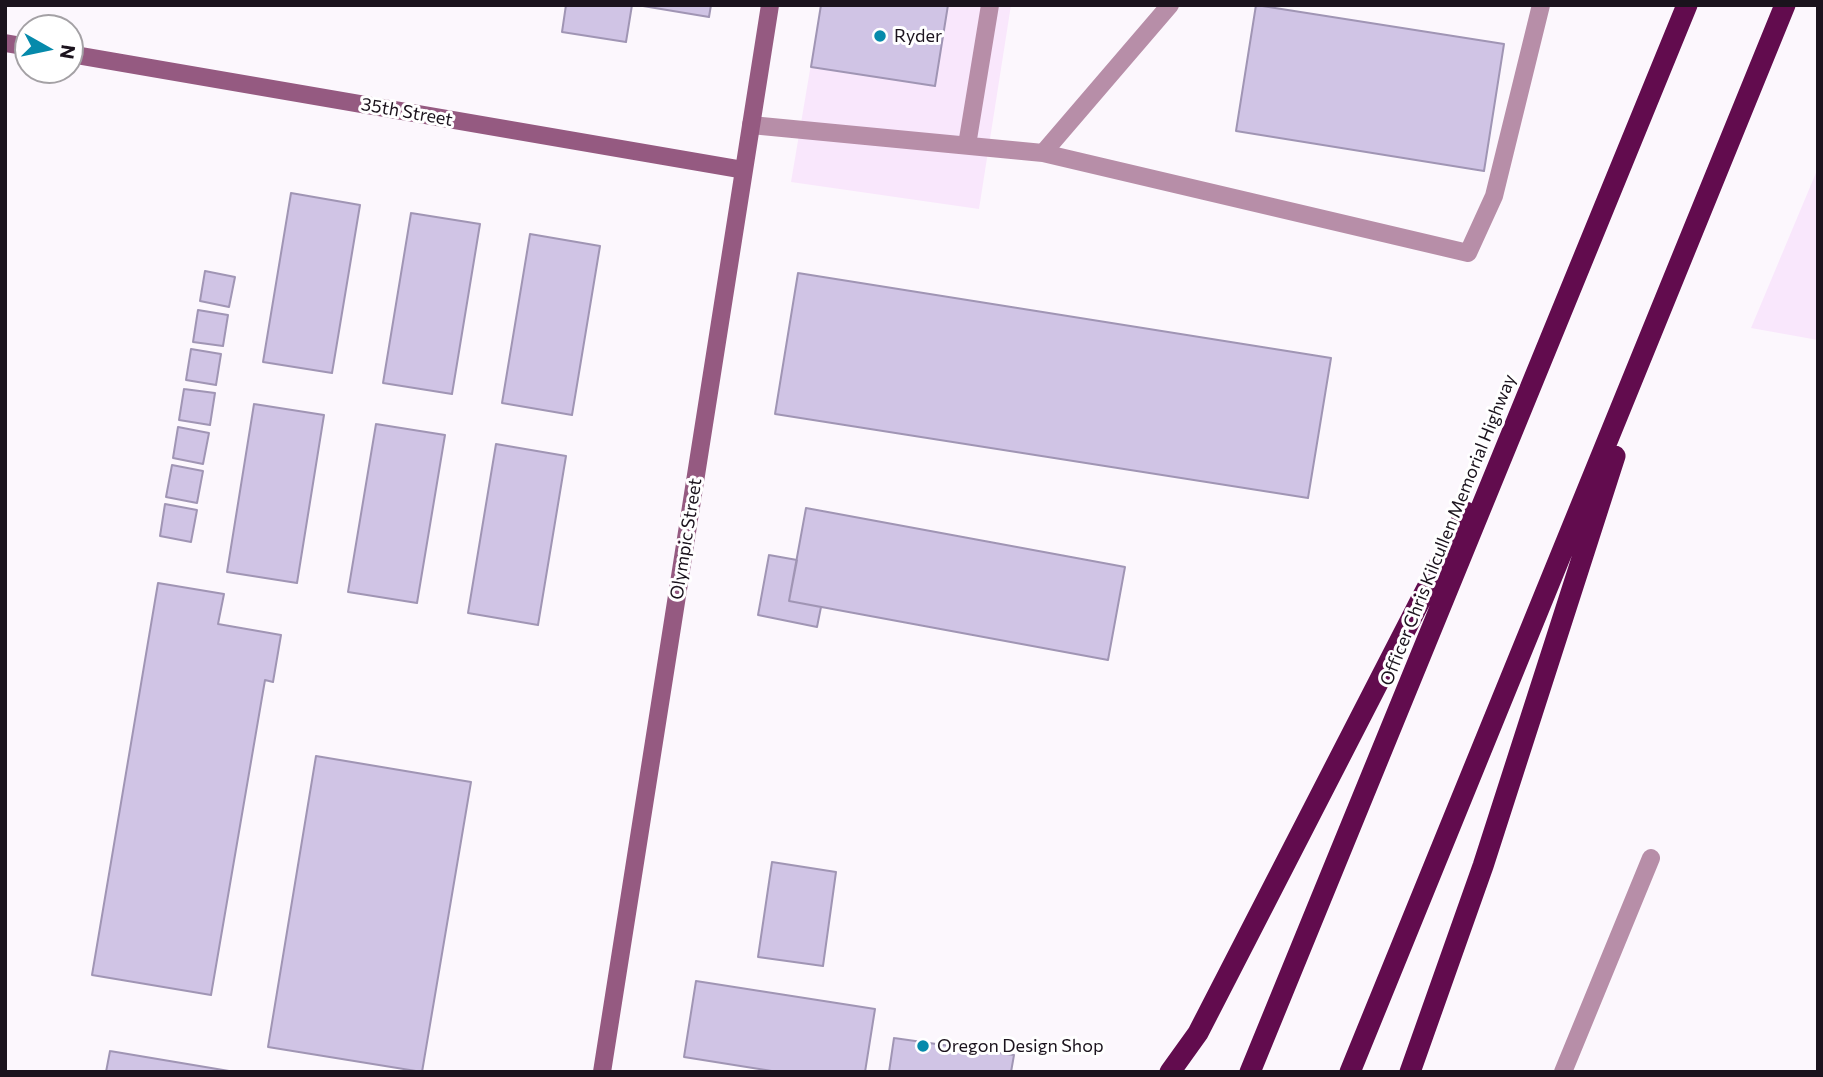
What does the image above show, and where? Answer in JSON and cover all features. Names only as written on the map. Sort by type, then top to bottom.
[{"type":"highway","name":"Officer Chris Kilcullen Memorial Highway","points":[[1250,1072],[1687,5]]},
{"type":"highway","points":[[1350,1072],[1785,5]]},
{"type":"highway","points":[[1410,1072],[1483,866],[1667,297]]},
{"type":"highway","points":[[1170,1072],[1198,1033],[1531,386]]},
{"type":"main road","name":"Olympic Street","points":[[602,1072],[770,5]]},
{"type":"main road","name":"35th Street","points":[[84,56],[744,170]]},
{"type":"lane","points":[[967,145],[990,5]]},
{"type":"lane","points":[[1043,153],[1170,5]]},
{"type":"lane","points":[[751,125],[1043,153],[1468,253],[1494,196],[1541,5]]},
{"type":"lane","points":[[1563,1072],[1651,858]]},
{"type":"shaded area","points":[[821,5],[1011,5],[979,209],[791,182]]},
{"type":"shaded area","points":[[1818,168],[1818,340],[1751,328]]},
{"type":"building","points":[[566,5],[632,5],[626,42],[562,32]]},
{"type":"building","points":[[637,5],[711,5],[709,17]]},
{"type":"building","name":"Ryder","points":[[821,5],[948,5],[935,86],[811,67]]},
{"type":"building","points":[[1256,5],[1504,44],[1484,171],[1236,131]]},
{"type":"building","points":[[291,193],[360,205],[332,373],[263,362]]},
{"type":"building","points":[[411,213],[480,224],[452,394],[383,383]]},
{"type":"building","points":[[530,234],[600,246],[572,415],[502,403]]},
{"type":"building","points":[[205,271],[235,277],[229,307],[200,301]]},
{"type":"building","points":[[798,273],[1331,358],[1308,498],[775,414]]},
{"type":"building","points":[[198,310],[228,315],[223,346],[193,342]]},
{"type":"building","points":[[191,349],[221,354],[216,385],[186,380]]},
{"type":"building","points":[[184,389],[215,393],[210,425],[179,420]]},
{"type":"building","points":[[254,404],[324,415],[297,583],[227,572]]},
{"type":"building","points":[[376,424],[445,435],[417,603],[348,592]]},
{"type":"building","points":[[178,427],[209,433],[203,464],[173,458]]},
{"type":"building","points":[[496,444],[566,456],[538,625],[468,613]]},
{"type":"building","points":[[172,465],[203,471],[197,503],[166,497]]},
{"type":"building","points":[[165,504],[197,510],[191,542],[160,536]]},
{"type":"building","points":[[806,508],[1125,567],[1108,660],[789,601]]},
{"type":"building","points":[[769,555],[797,560],[789,601],[821,607],[817,627],[758,615]]},
{"type":"building","points":[[158,583],[224,594],[218,624],[281,635],[273,682],[265,680],[211,995],[92,975]]},
{"type":"building","points":[[316,756],[471,782],[422,1072],[268,1047]]},
{"type":"building","points":[[772,862],[836,872],[823,966],[758,957]]},
{"type":"building","points":[[696,981],[875,1009],[865,1072],[778,1072],[684,1057]]},
{"type":"building","name":"Oregon Design Shop","points":[[894,1038],[1014,1055],[1011,1072],[889,1072]]},
{"type":"building","points":[[110,1051],[235,1072],[106,1072]]},
{"type":"place","name":"Ryder","points":[[880,36]]},
{"type":"place","name":"Oregon Design Shop","points":[[923,1046]]}]
